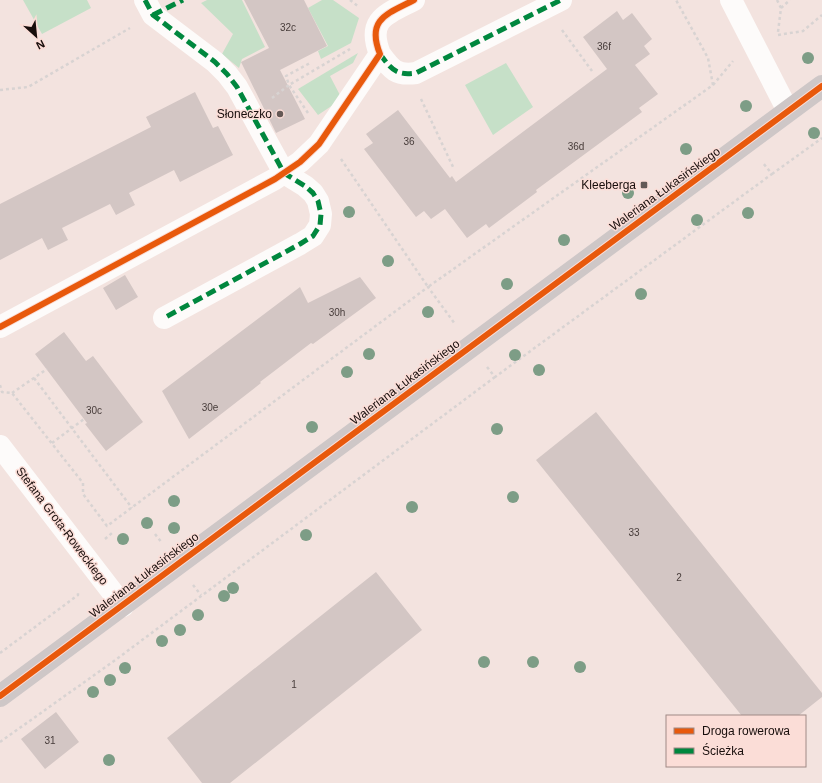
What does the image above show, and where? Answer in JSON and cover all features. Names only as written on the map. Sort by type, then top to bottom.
[{"type":"street","points":[[414,0],[386,14],[378,22],[375,32],[376,44],[380,54],[388,65],[397,72],[405,75],[416,73],[561,0]]},
{"type":"street","points":[[731,0],[788,111]]},
{"type":"street","points":[[149,8],[216,62],[227,74],[237,87],[284,173],[305,186],[313,193],[318,201],[321,214],[320,225],[312,236],[300,244],[164,318]]},
{"type":"street","points":[[0,327],[284,173],[300,162],[319,144],[380,54]]},
{"type":"street","name":"Waleriana Łukasińskiego","points":[[0,696],[822,86]]},
{"type":"street","name":"Stefana Grota-Roweckiego","points":[[0,446],[122,606]]},
{"type":"path","points":[[676,0],[708,58],[713,84]]},
{"type":"path","points":[[777,0],[781,8],[778,35]]},
{"type":"path","points":[[781,8],[790,0]]},
{"type":"path","points":[[0,90],[28,86],[149,8]]},
{"type":"path","points":[[773,38],[778,35],[803,31],[822,15]]},
{"type":"path","points":[[559,26],[592,72]]},
{"type":"path","points":[[289,85],[355,46]]},
{"type":"path","points":[[12,393],[83,483],[83,494],[107,526],[428,287],[713,84],[735,59]]},
{"type":"path","points":[[310,63],[286,76],[289,85],[459,330]]},
{"type":"path","points":[[419,96],[454,169]]},
{"type":"path","points":[[0,742],[822,138]]},
{"type":"path","points":[[762,161],[772,174]]},
{"type":"path","points":[[485,366],[495,377]]},
{"type":"path","points":[[0,385],[1,392],[12,393],[47,369]]},
{"type":"path","points":[[34,378],[132,508]]},
{"type":"path","points":[[52,443],[84,419]]},
{"type":"path","points":[[155,534],[165,547]]},
{"type":"path","points":[[192,583],[201,595]]},
{"type":"path","points":[[0,653],[78,595],[79,591]]},
{"type":"green space","points":[[23,0],[87,0],[91,8],[42,34]]},
{"type":"green space","points":[[207,0],[242,0],[265,47],[242,59],[239,68],[222,54],[233,34],[201,3]]},
{"type":"green space","points":[[322,0],[333,0],[359,18],[351,43],[321,59],[318,51],[328,46],[308,8]]},
{"type":"green space","points":[[358,53],[353,63],[330,76],[342,99],[318,115],[298,89]]},
{"type":"green space","points":[[506,63],[533,107],[493,135],[465,85]]},
{"type":"building","points":[[244,0],[304,0],[327,46],[280,70],[305,119],[276,133],[241,62],[269,48]]},
{"type":"building","points":[[617,11],[623,20],[632,13],[652,39],[644,46],[650,54],[635,65],[658,94],[639,108],[642,112],[536,190],[537,192],[489,228],[486,224],[467,238],[445,209],[431,219],[424,211],[416,217],[364,149],[373,143],[366,134],[398,110],[450,178],[452,176],[456,182],[607,69],[583,37]]},
{"type":"building","points":[[195,92],[213,128],[218,126],[233,155],[180,182],[174,170],[129,193],[135,205],[116,215],[110,204],[62,228],[68,240],[48,250],[42,238],[0,260],[0,204],[151,127],[146,117]]},
{"type":"building","points":[[125,275],[138,297],[116,310],[103,288]]},
{"type":"building","points":[[360,277],[376,298],[313,344],[311,343],[189,439],[162,391],[300,287],[308,303]]},
{"type":"building","points":[[64,332],[86,361],[93,356],[143,422],[106,451],[85,424],[87,423],[35,354]]},
{"type":"building","points":[[596,412],[822,693],[822,697],[799,715],[741,715],[536,460]]},
{"type":"building","points":[[376,572],[422,630],[230,783],[202,783],[167,738]]},
{"type":"building","points":[[56,712],[79,742],[45,769],[21,739]]},
{"type":"marked path","points":[[145,0],[153,15],[215,62],[227,74],[237,87],[284,173],[305,186],[313,193],[318,201],[321,214],[320,225],[313,236],[164,318]]},
{"type":"marked path","points":[[153,15],[183,0]]},
{"type":"marked path","points":[[380,54],[387,64],[395,70],[409,74],[416,73],[561,0]]},
{"type":"cycle path","points":[[0,327],[275,179],[300,162],[319,144],[380,54],[376,42],[377,25],[395,9],[414,0]]},
{"type":"cycle path","points":[[0,696],[822,86]]},
{"type":"place","name":"Słoneczko","points":[[280,114]]},
{"type":"place","name":"Kleeberga","points":[[644,185]]}]
